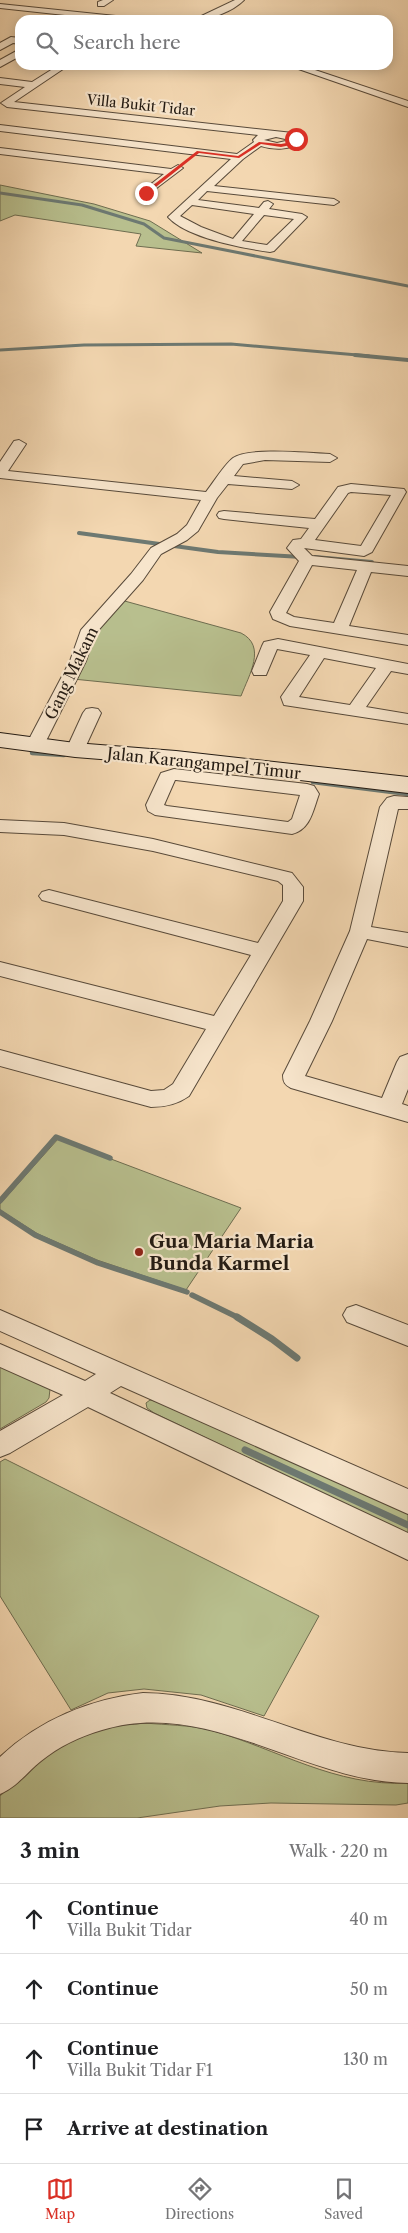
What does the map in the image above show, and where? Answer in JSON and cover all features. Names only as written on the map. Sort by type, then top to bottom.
[{"type":"street","points":[[210,15],[232,6],[240,0]]},
{"type":"street","points":[[0,6],[94,15]]},
{"type":"street","points":[[69,12],[81,6]]},
{"type":"street","points":[[0,47],[11,40],[15,40]]},
{"type":"street","points":[[0,64],[15,55]]},
{"type":"street","points":[[0,56],[12,57]]},
{"type":"street","points":[[2,104],[21,83],[42,70]]},
{"type":"street","points":[[2,104],[56,70]]},
{"type":"street","points":[[306,70],[408,104]]},
{"type":"street","points":[[0,81],[32,84]]},
{"type":"street","name":"Villa Bukit Tidar","points":[[2,104],[290,135],[296,140],[292,144],[281,146],[259,141],[2,104]]},
{"type":"street","points":[[0,128],[239,157]]},
{"type":"street","points":[[0,143],[26,131]]},
{"type":"street","name":"Villa Bukit Tidar","points":[[259,141],[264,135],[272,134]]},
{"type":"street","points":[[65,170],[104,140]]},
{"type":"street","points":[[190,202],[302,217],[270,249],[234,244],[195,230],[173,217],[259,141]]},
{"type":"street","points":[[0,151],[173,172]]},
{"type":"street","points":[[146,193],[198,152]]},
{"type":"street","points":[[166,160],[185,162]]},
{"type":"street","points":[[141,180],[160,182]]},
{"type":"street","points":[[206,188],[334,202]]},
{"type":"street","points":[[234,244],[276,196]]},
{"type":"street","points":[[195,230],[223,206]]},
{"type":"street","points":[[19,444],[0,473],[210,497]]},
{"type":"street","name":"Gang Makam","points":[[35,745],[78,661],[87,633],[137,577],[156,551],[192,528],[210,497],[238,461],[250,458],[330,458]]},
{"type":"street","points":[[224,479],[292,485]]},
{"type":"street","points":[[306,554],[364,551],[367,549],[399,492],[351,488],[343,490],[307,541],[306,554],[278,612],[279,616],[290,620],[340,628],[407,635]]},
{"type":"street","points":[[224,515],[318,524]]},
{"type":"street","points":[[306,554],[366,566],[408,571]]},
{"type":"street","points":[[340,628],[366,566]]},
{"type":"street","points":[[260,670],[268,650],[273,645],[408,669]]},
{"type":"street","points":[[320,652],[290,697],[290,701],[408,719]]},
{"type":"street","points":[[355,710],[386,665]]},
{"type":"street","points":[[74,750],[92,713]]},
{"type":"street","name":"Jalan Karangampel Timur","points":[[0,741],[74,750],[176,758],[234,774],[408,785]]},
{"type":"street","points":[[234,774],[309,792],[300,822],[292,828],[162,811],[154,807],[167,777],[170,775],[234,774]]},
{"type":"street","points":[[408,803],[394,802],[389,807],[360,931],[321,1022],[301,1058],[294,1075],[294,1080],[398,1111],[408,1062]]},
{"type":"street","points":[[0,826],[64,829],[153,845],[285,877],[293,884],[295,892],[293,901],[264,951],[181,1090],[174,1096],[162,1099],[151,1098],[0,1058]]},
{"type":"street","points":[[49,896],[264,951]]},
{"type":"street","points":[[360,931],[408,940]]},
{"type":"street","points":[[0,969],[220,1025]]},
{"type":"street","points":[[356,1315],[408,1336]]},
{"type":"street","points":[[0,1320],[408,1502]]},
{"type":"street","points":[[0,1355],[87,1394],[408,1547]]},
{"type":"street","points":[[0,1445],[119,1373]]},
{"type":"street","points":[[0,1778],[39,1744],[82,1722],[120,1710],[144,1708],[180,1710],[217,1717],[350,1763],[384,1769],[408,1768]]},
{"type":"green space","points":[[0,185],[94,204],[150,221],[202,253],[136,246],[141,234],[15,215],[0,221]]},
{"type":"green space","points":[[121,600],[241,633],[249,639],[255,653],[254,661],[241,696],[73,679],[89,635]]},
{"type":"green space","points":[[58,1139],[241,1208],[186,1290],[97,1260],[38,1234],[0,1210],[0,1204]]},
{"type":"green space","points":[[0,1363],[50,1389],[49,1398],[46,1402],[0,1429]]},
{"type":"green space","points":[[150,1400],[164,1403],[408,1514],[408,1534],[154,1413],[147,1408],[146,1403]]},
{"type":"green space","points":[[5,1459],[319,1616],[264,1716],[201,1695],[144,1689],[108,1693],[71,1710],[0,1596],[0,1462]]},
{"type":"green space","points":[[145,1723],[202,1728],[331,1773],[381,1783],[408,1783],[408,1803],[396,1805],[271,1803],[220,1806],[137,1818],[0,1818],[0,1796],[35,1765],[60,1747],[74,1739],[103,1728]]},
{"type":"waterway","points":[[0,193],[82,205],[144,224],[164,238],[408,286]]},
{"type":"waterway","points":[[0,350],[84,345],[231,344],[369,356]]},
{"type":"waterway","points":[[355,355],[408,360]]},
{"type":"waterway","points":[[79,533],[218,552],[302,557]]},
{"type":"waterway","points":[[315,557],[372,562]]},
{"type":"waterway","points":[[32,753],[64,755]]},
{"type":"waterway","points":[[313,782],[408,794]]},
{"type":"waterway","points":[[0,1201],[56,1137],[110,1158]]},
{"type":"waterway","points":[[0,1212],[35,1235],[98,1263],[187,1292]]},
{"type":"waterway","points":[[192,1295],[237,1317]]},
{"type":"waterway","points":[[237,1317],[272,1339],[297,1358]]},
{"type":"waterway","points":[[245,1450],[408,1525]]},
{"type":"place","name":"Gua Maria Maria Bunda Karmel","points":[[139,1252]]},
{"type":"route","points":[[146,193],[198,152],[239,157],[260,142],[281,146],[293,143],[296,139]]}]
